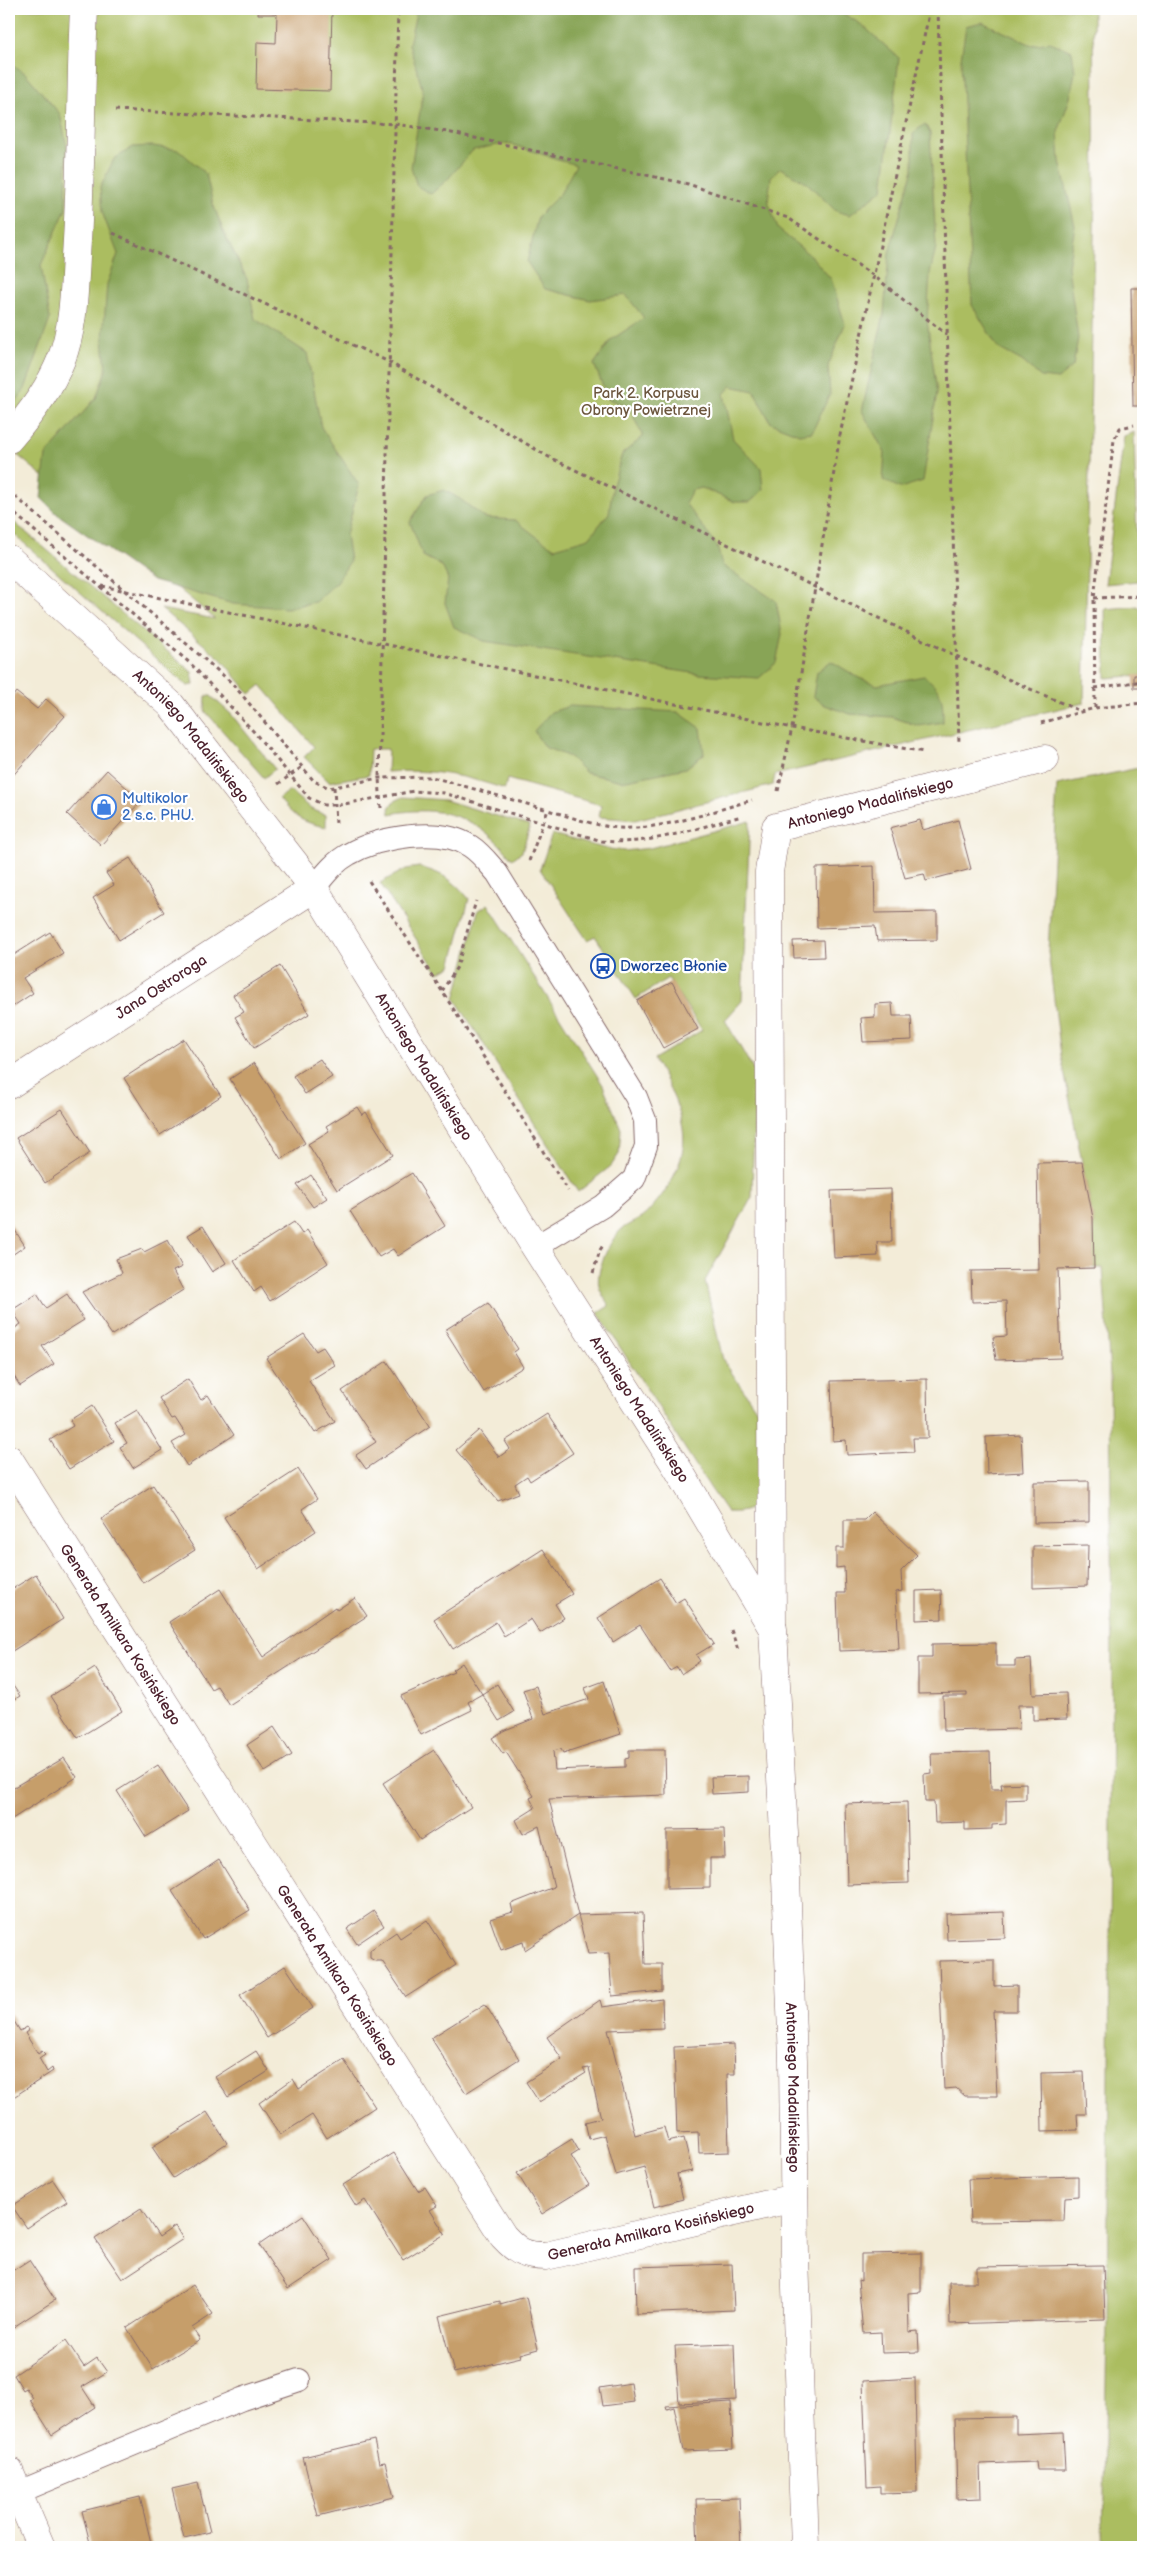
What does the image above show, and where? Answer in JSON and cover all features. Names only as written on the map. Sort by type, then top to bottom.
[{"type":"street","points":[[9,439],[37,406],[61,361],[68,338],[72,315],[79,216],[80,108],[84,9]]},
{"type":"street","name":"Antoniego Madalińskiego","points":[[9,559],[171,705],[314,888],[535,1247],[683,1478],[772,1628]]},
{"type":"street","name":"Antoniego Madalińskiego","points":[[805,2547],[794,2198],[793,2060],[785,1852],[772,1628],[769,872],[775,817],[1045,758]]},
{"type":"street","name":"Jana Ostroroga","points":[[9,1085],[314,888]]},
{"type":"street","name":"Generała Amilkara Kosińskiego","points":[[9,1459],[497,2228],[514,2248],[529,2256],[546,2256],[794,2198]]},
{"type":"street","points":[[14,2481],[41,2547]]},
{"type":"lane","points":[[314,888],[328,870],[349,854],[386,840],[412,835],[441,837],[470,845],[483,857],[501,879],[636,1097],[645,1120],[646,1146],[634,1179],[603,1206],[535,1247]]},
{"type":"lane","points":[[14,2481],[242,2398],[299,2380]]},
{"type":"path","points":[[386,840],[379,778],[398,9]]},
{"type":"path","points":[[9,508],[173,647],[210,682],[309,798],[324,805],[334,805],[414,791],[444,793],[602,841],[626,844],[775,817],[777,793],[792,728],[840,435],[930,9]]},
{"type":"path","points":[[938,9],[959,744]]},
{"type":"path","points":[[80,108],[395,124],[447,132],[688,184],[788,218],[874,276],[947,335]]},
{"type":"path","points":[[79,216],[156,255],[389,362],[547,456],[956,656],[1082,712]]},
{"type":"path","points":[[1095,708],[1094,598],[1114,440],[1120,428],[1134,425]]},
{"type":"path","points":[[9,491],[232,683],[314,781],[329,788],[379,778],[432,777],[584,821],[620,828],[671,823],[777,793]]},
{"type":"path","points":[[101,586],[792,728],[923,752],[932,750]]},
{"type":"path","points":[[1094,598],[1143,596]]},
{"type":"path","points":[[1095,688],[1143,681]]},
{"type":"path","points":[[1033,725],[1095,708],[1143,703]]},
{"type":"path","points":[[950,746],[968,742]]},
{"type":"path","points":[[334,787],[336,826],[349,854],[442,991],[603,1247]]},
{"type":"path","points":[[545,823],[548,810]]},
{"type":"path","points":[[371,884],[376,878]]},
{"type":"path","points":[[442,991],[457,967],[476,898]]},
{"type":"path","points":[[728,1621],[740,1657]]},
{"type":"green space","name":"Park 2. Korpusu Obrony Powietrznej","points":[[9,9],[1093,9],[1095,193],[1084,703],[775,775],[773,785],[635,820],[599,817],[601,805],[507,779],[505,789],[447,774],[419,771],[387,772],[388,749],[370,749],[369,775],[329,782],[304,757],[314,747],[261,685],[250,694],[221,659],[161,609],[215,619],[9,448]]},
{"type":"green space","points":[[417,9],[836,9],[862,25],[899,58],[883,189],[850,215],[836,211],[806,182],[780,168],[771,177],[768,201],[778,229],[812,257],[831,279],[845,324],[828,366],[830,394],[812,432],[799,434],[771,423],[754,391],[731,386],[724,394],[733,439],[761,468],[763,490],[750,502],[735,502],[702,488],[692,490],[685,503],[717,546],[722,565],[776,601],[782,634],[776,663],[759,678],[699,674],[484,641],[454,627],[445,603],[448,579],[442,566],[423,556],[410,522],[427,495],[444,490],[460,499],[485,518],[515,520],[555,548],[589,538],[609,513],[613,485],[622,454],[643,437],[629,407],[608,399],[594,364],[611,340],[644,318],[626,295],[590,300],[545,289],[527,262],[538,216],[560,194],[576,165],[507,143],[473,150],[447,180],[431,194],[417,186],[411,168],[423,91],[409,44]]},
{"type":"green space","points":[[982,22],[1032,45],[1050,42],[1072,51],[1075,72],[1070,98],[1058,132],[1060,161],[1075,226],[1068,267],[1078,338],[1073,366],[1058,379],[1041,377],[1022,361],[998,348],[972,305],[961,59],[966,26]]},
{"type":"green space","points":[[9,62],[25,73],[60,114],[67,147],[66,209],[41,265],[50,319],[25,389],[9,412]]},
{"type":"green space","points":[[925,124],[930,133],[936,247],[930,274],[927,320],[937,393],[923,481],[900,488],[883,480],[885,453],[862,411],[884,314],[889,253],[913,169],[913,133]]},
{"type":"green space","points":[[153,146],[179,150],[206,174],[213,204],[225,235],[247,279],[255,319],[307,353],[321,427],[359,485],[346,535],[350,561],[337,582],[315,602],[287,608],[233,604],[153,581],[57,514],[41,498],[46,455],[96,398],[106,370],[103,339],[107,284],[118,254],[102,212],[100,188],[114,159],[133,147]]},
{"type":"green space","points":[[1134,432],[1138,581],[1105,584],[1124,436]]},
{"type":"green space","points":[[9,518],[192,672],[194,685],[187,686],[9,530]]},
{"type":"green space","points":[[1138,606],[1143,611],[1143,675],[1106,678],[1105,609]]},
{"type":"green space","points":[[831,661],[859,678],[877,685],[924,676],[935,686],[941,696],[943,722],[919,726],[892,717],[850,714],[825,705],[813,696],[817,672]]},
{"type":"green space","points":[[206,696],[211,696],[231,714],[275,769],[264,778],[205,711]]},
{"type":"green space","points":[[570,706],[678,712],[701,728],[704,754],[686,768],[622,781],[586,773],[570,757],[544,747],[534,731],[551,712]]},
{"type":"green space","points":[[1143,767],[1143,2547],[1103,2547],[1107,2325],[1112,1692],[1110,1375],[1103,1268],[1094,1268],[1093,1218],[1061,1056],[1048,951],[1057,785]]},
{"type":"green space","points":[[290,791],[311,809],[326,815],[326,827],[305,821],[289,810],[279,798]]},
{"type":"green space","points":[[403,797],[445,800],[530,826],[522,852],[512,859],[487,833],[458,817],[426,811],[390,814],[389,808],[393,802]]},
{"type":"green space","points":[[750,821],[742,1001],[725,1020],[755,1073],[752,1197],[705,1281],[723,1360],[757,1410],[761,1497],[755,1505],[747,1510],[727,1512],[598,1313],[609,1306],[601,1291],[598,1280],[599,1272],[609,1246],[618,1232],[644,1216],[654,1205],[674,1175],[682,1153],[684,1141],[681,1119],[671,1092],[654,1059],[702,1030],[668,978],[636,999],[595,936],[587,940],[540,869],[552,834],[603,848],[624,851],[650,848]]},
{"type":"green space","points":[[419,867],[447,878],[469,899],[451,966],[438,973],[380,883],[406,869]]},
{"type":"green space","points":[[488,904],[603,1085],[621,1129],[619,1154],[611,1166],[578,1192],[455,999],[478,911]]},
{"type":"building","points":[[258,9],[332,9],[330,91],[256,89],[257,42],[276,43],[277,14],[258,14]]},
{"type":"building","points":[[1131,288],[1143,288],[1143,406],[1133,406]]},
{"type":"building","points":[[1134,675],[1143,675],[1143,688],[1134,688]]},
{"type":"building","points":[[16,692],[37,709],[46,699],[65,716],[9,780],[9,701]]},
{"type":"building","name":"Multikolor 2 s.c. PHU.","points":[[107,770],[141,801],[101,845],[67,814]]},
{"type":"building","points":[[920,820],[923,830],[958,820],[971,869],[926,881],[924,874],[905,878],[890,828]]},
{"type":"building","points":[[130,858],[164,912],[119,940],[93,898],[114,885],[106,873]]},
{"type":"building","points":[[874,866],[875,913],[937,912],[937,940],[877,941],[875,926],[817,928],[816,868]]},
{"type":"building","points":[[50,932],[63,953],[23,978],[33,993],[9,1009],[9,958]]},
{"type":"building","points":[[823,940],[824,957],[794,958],[793,941]]},
{"type":"building","points":[[280,966],[309,1014],[254,1048],[235,1017],[244,1012],[233,995]]},
{"type":"building","points":[[672,982],[698,1029],[663,1048],[637,1001]]},
{"type":"building","points":[[892,1003],[893,1016],[911,1016],[912,1040],[863,1042],[861,1018],[875,1017],[875,1004]]},
{"type":"building","points":[[184,1039],[221,1096],[160,1135],[124,1078]]},
{"type":"building","points":[[320,1059],[332,1077],[305,1094],[293,1076]]},
{"type":"building","points":[[254,1063],[305,1143],[281,1159],[230,1079]]},
{"type":"building","points":[[357,1107],[362,1115],[366,1112],[393,1155],[337,1190],[308,1144],[329,1131],[326,1126]]},
{"type":"building","points":[[62,1109],[90,1153],[45,1183],[16,1138]]},
{"type":"building","points":[[1082,1162],[1093,1218],[1094,1268],[1058,1269],[1061,1358],[996,1360],[993,1337],[1007,1336],[1006,1301],[972,1302],[971,1271],[1039,1270],[1037,1163]]},
{"type":"building","points":[[412,1173],[445,1226],[398,1256],[393,1249],[379,1257],[350,1211]]},
{"type":"building","points":[[311,1175],[327,1198],[313,1207],[297,1185]]},
{"type":"building","points":[[891,1189],[892,1242],[877,1242],[878,1256],[834,1258],[831,1191]]},
{"type":"building","points":[[9,1221],[25,1246],[9,1257]]},
{"type":"building","points":[[294,1222],[302,1234],[307,1230],[328,1263],[270,1301],[261,1287],[254,1292],[234,1260]]},
{"type":"building","points":[[203,1226],[226,1263],[212,1272],[188,1235]]},
{"type":"building","points":[[168,1240],[182,1267],[173,1271],[183,1290],[112,1335],[82,1292],[122,1273],[116,1259],[142,1249],[144,1252]]},
{"type":"building","points":[[37,1294],[46,1308],[67,1294],[84,1320],[42,1346],[54,1364],[20,1386],[9,1368],[9,1332],[21,1324],[12,1310]]},
{"type":"building","points":[[488,1303],[518,1349],[514,1352],[523,1367],[484,1392],[445,1330]]},
{"type":"building","points":[[304,1334],[316,1351],[323,1347],[335,1365],[309,1381],[335,1421],[315,1433],[266,1358]]},
{"type":"building","points":[[387,1361],[430,1426],[366,1469],[356,1455],[376,1442],[342,1391]]},
{"type":"building","points":[[188,1379],[201,1400],[208,1395],[234,1435],[187,1466],[172,1443],[186,1435],[175,1418],[172,1419],[159,1398]]},
{"type":"building","points":[[927,1379],[928,1438],[913,1438],[914,1452],[847,1455],[846,1440],[833,1441],[831,1381]]},
{"type":"building","points":[[92,1406],[114,1441],[69,1469],[50,1440],[73,1426],[70,1420]]},
{"type":"building","points":[[137,1410],[162,1450],[133,1468],[120,1447],[127,1443],[115,1423]]},
{"type":"building","points":[[547,1414],[573,1453],[530,1481],[527,1476],[515,1484],[519,1493],[498,1501],[456,1450],[479,1430],[499,1457],[510,1449],[505,1441]]},
{"type":"building","points":[[1021,1435],[1023,1472],[987,1474],[986,1437]]},
{"type":"building","points":[[298,1469],[317,1499],[302,1509],[316,1531],[258,1569],[224,1517]]},
{"type":"building","points":[[1089,1481],[1089,1522],[1034,1523],[1034,1482]]},
{"type":"building","points":[[153,1485],[195,1550],[143,1583],[101,1519]]},
{"type":"building","points":[[872,1512],[917,1555],[901,1571],[902,1591],[896,1592],[899,1649],[839,1651],[837,1593],[845,1593],[844,1567],[836,1568],[836,1548],[844,1548],[844,1520],[864,1520]]},
{"type":"building","points":[[1088,1545],[1087,1586],[1033,1588],[1033,1546]]},
{"type":"building","points":[[543,1549],[572,1594],[555,1604],[564,1618],[540,1633],[531,1619],[504,1636],[496,1622],[453,1649],[434,1619]]},
{"type":"building","points":[[36,1574],[63,1619],[9,1653],[9,1591]]},
{"type":"building","points":[[660,1578],[676,1603],[684,1598],[714,1644],[696,1655],[700,1661],[681,1674],[677,1667],[670,1671],[640,1625],[613,1642],[598,1618]]},
{"type":"building","points":[[220,1589],[263,1657],[335,1607],[337,1610],[355,1598],[367,1616],[229,1705],[217,1686],[211,1689],[169,1622]]},
{"type":"building","points":[[941,1590],[942,1619],[916,1620],[916,1591]]},
{"type":"building","points":[[996,1643],[996,1666],[1015,1666],[1015,1660],[1031,1659],[1033,1694],[1066,1693],[1067,1719],[1033,1720],[1033,1705],[1018,1705],[1019,1729],[944,1731],[943,1696],[967,1696],[967,1693],[918,1694],[918,1658],[932,1658],[932,1644]]},
{"type":"building","points":[[462,1663],[482,1694],[468,1702],[472,1710],[421,1735],[401,1696],[454,1672],[452,1670]]},
{"type":"building","points":[[95,1668],[122,1711],[78,1738],[51,1696]]},
{"type":"building","points":[[9,1680],[20,1696],[9,1703]]},
{"type":"building","points":[[604,1681],[621,1734],[563,1753],[561,1749],[553,1751],[555,1770],[625,1767],[625,1759],[629,1758],[629,1750],[665,1750],[666,1795],[549,1799],[578,1915],[525,1950],[523,1942],[501,1950],[490,1919],[513,1912],[511,1904],[554,1887],[539,1826],[523,1834],[516,1820],[535,1808],[530,1798],[534,1796],[506,1752],[503,1754],[492,1738],[505,1730],[533,1719],[523,1690],[536,1686],[545,1714],[589,1699],[585,1688]]},
{"type":"building","points":[[497,1684],[514,1712],[499,1721],[482,1694]]},
{"type":"building","points":[[274,1727],[292,1755],[265,1772],[247,1745]]},
{"type":"building","points":[[434,1750],[471,1807],[420,1840],[383,1783]]},
{"type":"building","points":[[990,1752],[991,1789],[1002,1789],[1001,1784],[1026,1783],[1026,1799],[1006,1800],[1006,1824],[992,1825],[992,1829],[965,1830],[965,1822],[935,1823],[934,1802],[925,1802],[924,1774],[932,1773],[931,1753]]},
{"type":"building","points":[[64,1758],[77,1777],[9,1821],[9,1790]]},
{"type":"building","points":[[158,1765],[188,1811],[146,1837],[117,1791]]},
{"type":"building","points":[[749,1776],[749,1792],[712,1794],[711,1777]]},
{"type":"building","points":[[907,1802],[909,1883],[847,1885],[845,1804]]},
{"type":"building","points":[[724,1829],[725,1858],[710,1858],[710,1888],[667,1889],[667,1830]]},
{"type":"building","points":[[219,1860],[250,1910],[203,1939],[172,1891]]},
{"type":"building","points":[[374,1911],[384,1926],[357,1944],[347,1929]]},
{"type":"building","points":[[1004,1912],[1005,1938],[947,1940],[946,1914]]},
{"type":"building","points":[[643,1913],[645,1964],[662,1964],[662,1991],[612,1996],[609,1953],[588,1954],[578,1915]]},
{"type":"building","points":[[427,1920],[456,1965],[406,1997],[382,1961],[375,1961],[370,1958],[370,1950],[396,1932],[400,1938]]},
{"type":"building","points":[[994,1960],[994,1986],[1017,1985],[1017,2011],[993,2011],[997,2096],[965,2096],[956,2088],[944,2089],[939,1961]]},
{"type":"building","points":[[285,1966],[313,2008],[267,2038],[240,1995]]},
{"type":"building","points":[[662,1999],[663,2028],[608,2030],[635,2135],[664,2127],[668,2142],[684,2138],[692,2171],[677,2174],[683,2199],[654,2207],[644,2167],[616,2175],[605,2135],[589,2139],[585,2122],[601,2118],[589,2068],[583,2069],[586,2073],[539,2102],[526,2082],[562,2059],[547,2037],[600,2000],[602,2007]]},
{"type":"building","points":[[485,2004],[519,2059],[466,2093],[431,2038]]},
{"type":"building","points":[[9,2013],[20,2031],[27,2027],[29,2030],[25,2033],[38,2054],[42,2051],[45,2054],[39,2058],[47,2072],[52,2068],[53,2071],[9,2100]]},
{"type":"building","points":[[734,2044],[735,2074],[727,2074],[729,2152],[699,2153],[698,2132],[677,2133],[674,2047]]},
{"type":"building","points":[[256,2051],[269,2071],[228,2097],[215,2077]]},
{"type":"building","points":[[344,2060],[375,2107],[327,2138],[312,2115],[280,2135],[259,2103],[293,2079],[299,2089]]},
{"type":"building","points":[[1084,2072],[1086,2114],[1077,2114],[1078,2130],[1042,2131],[1041,2073]]},
{"type":"building","points":[[207,2112],[227,2143],[173,2178],[152,2147]]},
{"type":"building","points":[[572,2139],[579,2151],[571,2156],[589,2185],[542,2214],[517,2173]]},
{"type":"building","points":[[394,2153],[418,2191],[425,2187],[437,2206],[430,2210],[445,2234],[403,2260],[365,2200],[356,2206],[343,2185]]},
{"type":"building","points":[[1078,2176],[1078,2196],[1065,2197],[1064,2221],[970,2222],[968,2179]]},
{"type":"building","points":[[53,2180],[67,2201],[27,2228],[12,2206]]},
{"type":"building","points":[[141,2209],[159,2237],[175,2226],[183,2239],[122,2279],[95,2239]]},
{"type":"building","points":[[303,2215],[332,2260],[288,2289],[259,2245]]},
{"type":"building","points":[[921,2253],[921,2292],[908,2293],[909,2332],[918,2331],[919,2352],[882,2353],[881,2332],[863,2333],[858,2280],[861,2281],[861,2254]]},
{"type":"building","points":[[29,2260],[55,2300],[9,2330],[9,2273]]},
{"type":"building","points":[[732,2264],[734,2310],[636,2314],[635,2267]]},
{"type":"building","points":[[1103,2265],[1105,2319],[950,2324],[949,2282],[977,2282],[977,2267]]},
{"type":"building","points":[[193,2285],[213,2314],[192,2328],[200,2340],[153,2369],[127,2328]]},
{"type":"building","points":[[526,2297],[538,2349],[520,2354],[521,2357],[454,2373],[439,2316],[500,2301],[500,2304]]},
{"type":"building","points":[[66,2340],[84,2367],[97,2358],[107,2372],[82,2387],[95,2407],[52,2435],[30,2400],[33,2398],[26,2388],[23,2390],[14,2375]]},
{"type":"building","points":[[734,2344],[736,2400],[679,2403],[675,2346]]},
{"type":"building","points":[[915,2378],[917,2492],[880,2493],[880,2486],[867,2487],[863,2381]]},
{"type":"building","points":[[631,2383],[634,2402],[603,2406],[600,2388]]},
{"type":"building","points":[[731,2402],[733,2449],[683,2451],[674,2407],[667,2409],[666,2406]]},
{"type":"building","points":[[1016,2417],[1016,2434],[1063,2432],[1065,2470],[1037,2470],[1036,2462],[980,2464],[981,2498],[957,2499],[955,2418]]},
{"type":"building","points":[[374,2440],[379,2463],[385,2462],[394,2497],[318,2516],[303,2457]]},
{"type":"building","points":[[198,2483],[210,2532],[184,2538],[172,2489]]},
{"type":"building","points":[[140,2497],[152,2547],[91,2547],[82,2511]]},
{"type":"building","points":[[739,2498],[741,2547],[698,2547],[696,2499]]},
{"type":"building","points":[[228,2542],[229,2547],[207,2547]]},
{"type":"place","name":"Multikolor 2 s.c. PHU.","points":[[104,807]]},
{"type":"place","name":"Dworzec Błonie","points":[[603,966]]}]
